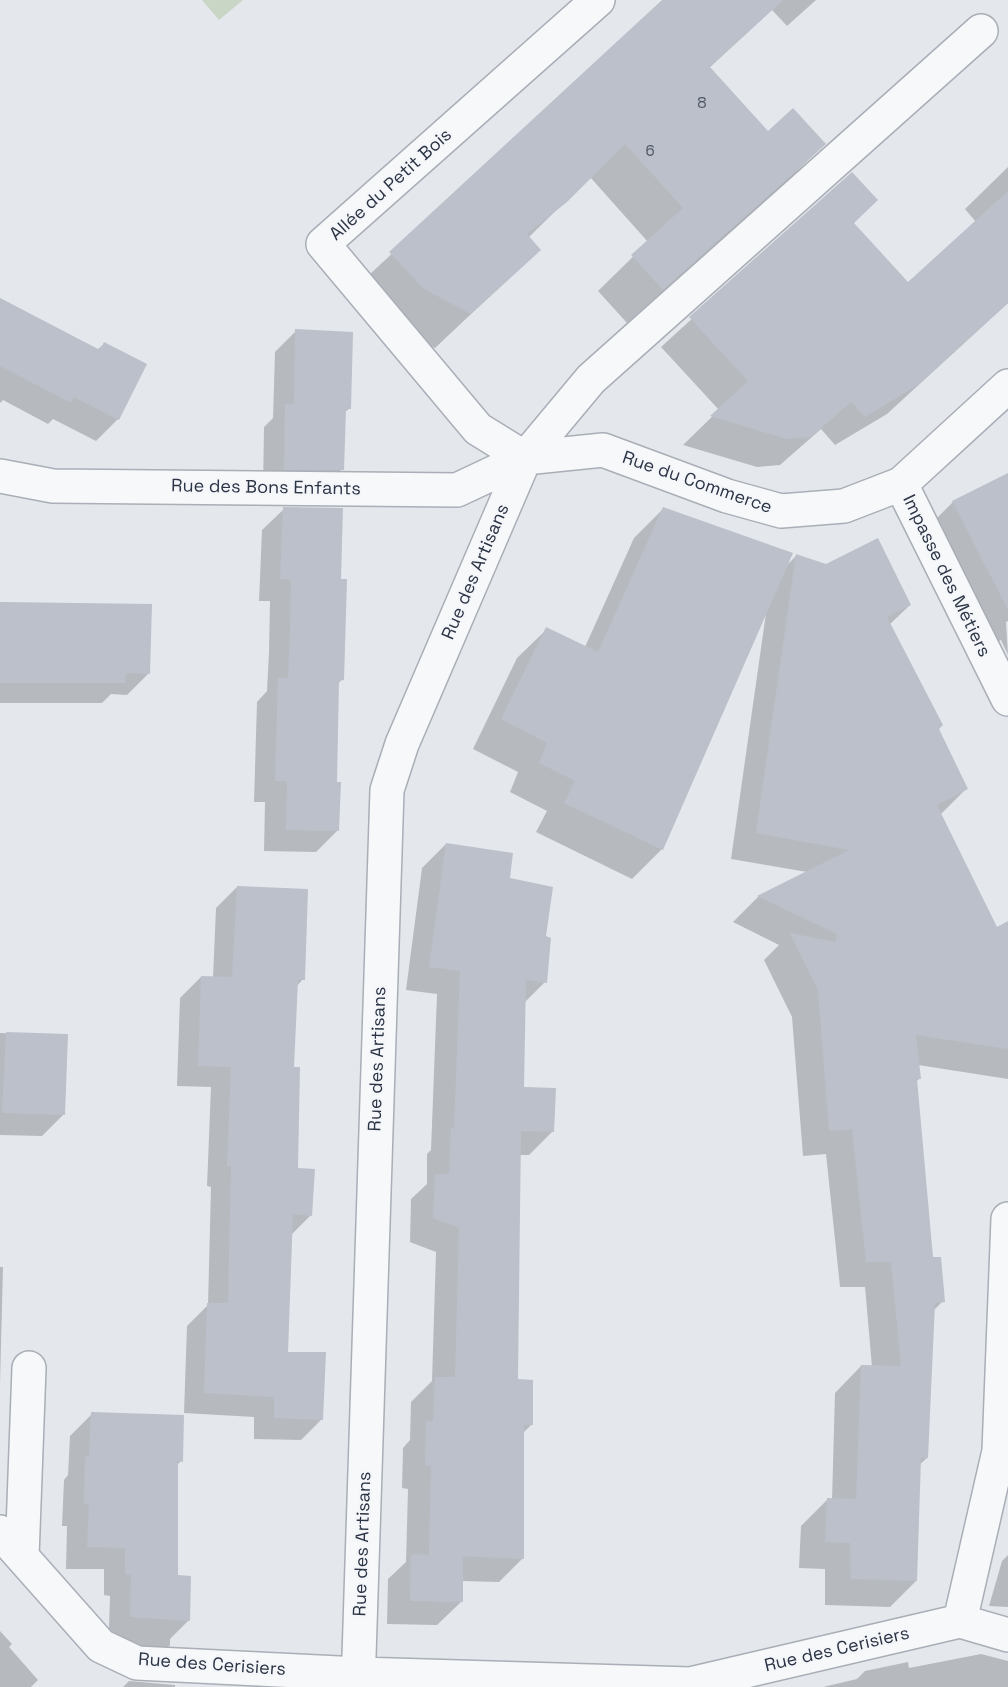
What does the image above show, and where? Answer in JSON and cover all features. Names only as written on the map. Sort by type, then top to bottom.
[{"type":"street","name":"Allée du Petit Bois","points":[[525,458],[478,429],[324,244],[598,0]]},
{"type":"street","points":[[525,458],[591,378],[981,31]]},
{"type":"street","name":"Rue du Commerce","points":[[525,458],[603,450],[727,496],[780,511],[844,506],[901,484],[1008,386]]},
{"type":"street","name":"Rue des Bons Enfants","points":[[0,476],[53,486],[457,490],[525,458]]},
{"type":"street","name":"Rue des Artisans","points":[[358,1681],[387,790],[402,744],[525,458]]},
{"type":"street","name":"Impasse des Métiers","points":[[901,484],[1008,699]]},
{"type":"street","points":[[960,1622],[999,1451],[1008,1219]]},
{"type":"street","points":[[22,1557],[29,1368]]},
{"type":"street","name":"Rue des Cerisiers","points":[[0,1532],[101,1647],[137,1663],[358,1681],[690,1684],[960,1622],[1008,1635]]},
{"type":"green space","points":[[202,0],[243,0],[219,20]]},
{"type":"building","points":[[662,0],[783,0],[710,67],[768,131],[793,108],[826,144],[663,290],[631,255],[683,208],[625,144],[567,202],[527,234],[541,250],[471,314],[424,289],[389,252]]},
{"type":"building","points":[[852,172],[878,200],[854,223],[908,282],[1008,191],[1008,303],[918,385],[865,417],[851,402],[811,437],[787,439],[710,416],[748,381],[689,317]]},
{"type":"building","points":[[0,298],[100,350],[104,342],[147,364],[119,420],[74,397],[71,403],[0,366]]},
{"type":"building","points":[[295,329],[353,332],[351,409],[346,409],[344,470],[284,470],[285,404],[294,404]]},
{"type":"building","points":[[1008,473],[1008,610],[952,501]]},
{"type":"building","points":[[283,507],[343,508],[341,579],[347,579],[344,680],[339,681],[337,782],[341,782],[339,831],[286,830],[287,781],[275,781],[278,678],[288,678],[290,629],[291,580],[280,579]]},
{"type":"building","points":[[663,507],[793,553],[663,850],[564,803],[575,781],[539,763],[547,743],[501,719],[546,627],[598,652]]},
{"type":"building","points":[[878,538],[911,605],[887,617],[943,725],[939,729],[968,789],[937,805],[997,927],[1008,921],[1008,1049],[916,1035],[921,1079],[917,1079],[933,1257],[941,1257],[945,1302],[935,1303],[928,1458],[921,1458],[917,1581],[851,1579],[850,1543],[825,1542],[827,1498],[856,1499],[861,1365],[901,1366],[891,1262],[866,1262],[852,1129],[829,1131],[818,990],[790,933],[835,942],[837,934],[757,896],[849,850],[756,833],[796,554],[826,564]]},
{"type":"building","points":[[0,602],[152,604],[150,674],[126,673],[125,683],[0,683]]},
{"type":"building","points":[[446,843],[513,853],[510,878],[553,887],[546,936],[551,938],[547,983],[526,980],[524,1087],[556,1088],[554,1132],[521,1131],[518,1379],[533,1380],[533,1425],[524,1425],[524,1559],[460,1556],[463,1557],[463,1602],[410,1601],[411,1554],[429,1555],[431,1466],[425,1465],[426,1422],[433,1421],[435,1377],[455,1377],[459,1228],[433,1218],[435,1174],[449,1174],[451,1128],[454,1129],[460,971],[429,967]]},
{"type":"building","points":[[237,886],[308,889],[305,980],[298,980],[294,1067],[300,1067],[298,1168],[315,1169],[312,1216],[293,1214],[288,1352],[326,1352],[323,1420],[274,1418],[274,1397],[204,1393],[207,1303],[228,1303],[231,1166],[227,1166],[231,1067],[198,1066],[201,976],[232,977]]},
{"type":"building","points":[[6,1032],[68,1034],[65,1115],[2,1113]]},
{"type":"building","points":[[91,1412],[184,1415],[183,1462],[178,1461],[178,1575],[191,1576],[190,1621],[130,1617],[131,1575],[125,1574],[125,1548],[87,1547],[89,1505],[84,1504],[85,1457],[89,1456]]}]
